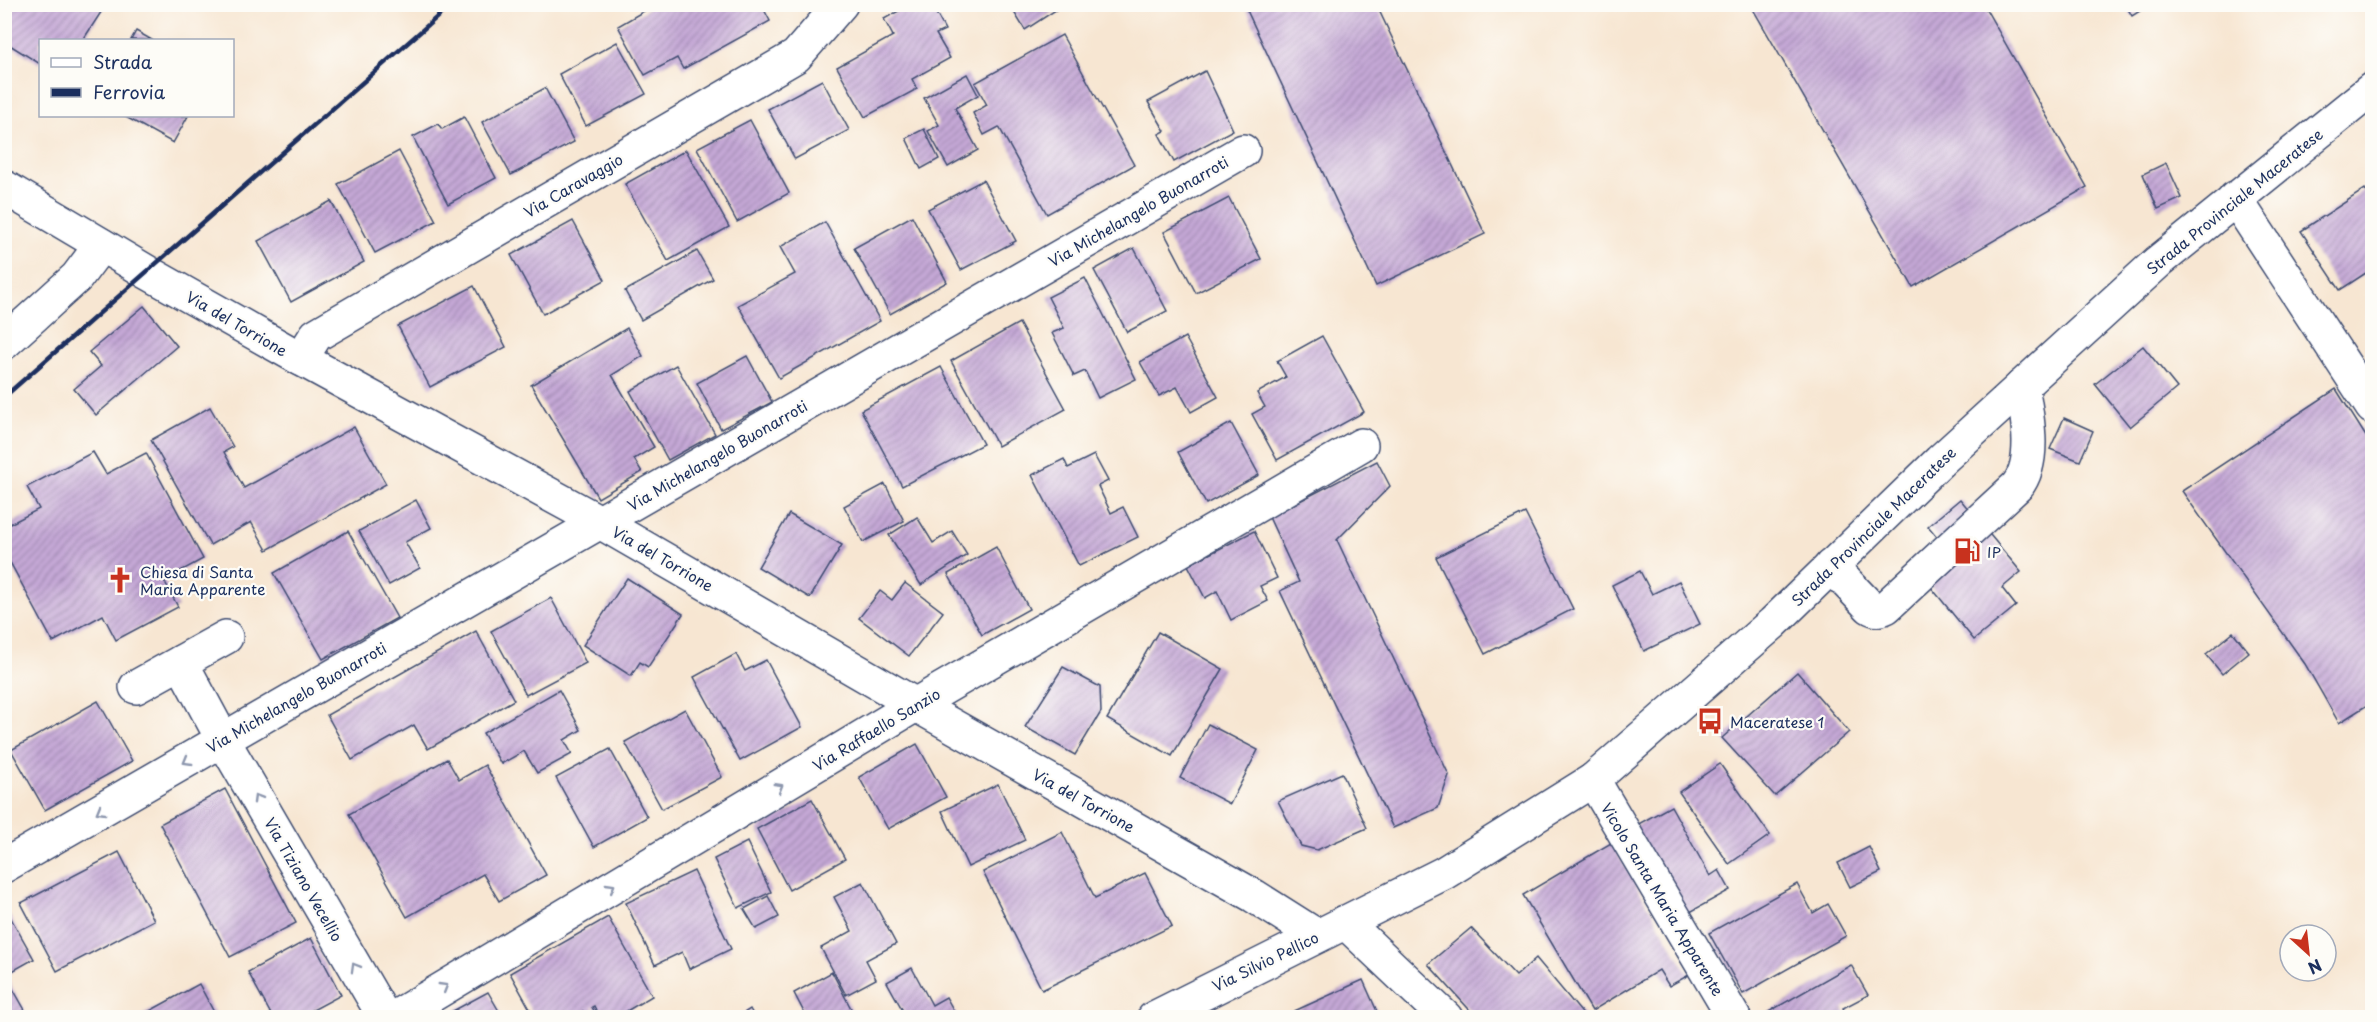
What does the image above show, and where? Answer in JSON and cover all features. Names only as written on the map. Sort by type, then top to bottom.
[{"type":"street","name":"Via Caravaggio","points":[[301,360],[316,335],[796,56],[842,4]]},
{"type":"street","name":"Strada Provinciale Maceratese","points":[[1331,929],[1444,873],[1593,780],[1756,638],[2022,386],[2158,262],[2373,89]]},
{"type":"street","name":"Via Michelangelo Buonarroti","points":[[4,866],[1243,151]]},
{"type":"street","name":"Via del Torrione","points":[[4,188],[301,360],[600,522],[916,705],[1254,896],[1331,929],[1446,1017]]},
{"type":"street","points":[[2235,198],[2373,407]]},
{"type":"street","points":[[4,343],[77,278],[102,245]]},
{"type":"street","points":[[1831,566],[1870,607],[1880,610],[2017,486],[2025,470],[2029,436],[2022,386]]},
{"type":"street","name":"Via Raffaello Sanzio","points":[[394,1017],[916,705],[1361,445]]},
{"type":"street","points":[[136,687],[226,637]]},
{"type":"street","name":"Via Tiziano Vecellio","points":[[181,662],[223,740],[385,1017]]},
{"type":"street","name":"Vicolo Santa Maria Apparente","points":[[1593,780],[1734,1017]]},
{"type":"street","name":"Via Silvio Pellico","points":[[1154,1017],[1331,929]]},
{"type":"building","points":[[5,4],[103,4],[105,6],[84,39],[39,39],[39,63],[5,42]]},
{"type":"building","points":[[656,4],[761,4],[770,21],[683,69],[677,58],[645,75],[618,26]]},
{"type":"building","points":[[911,4],[931,4],[945,30],[936,34],[950,58],[912,79],[917,89],[865,117],[837,67],[893,36],[884,19]]},
{"type":"building","points":[[1009,4],[1065,4],[1025,30]]},
{"type":"building","points":[[1244,4],[1376,4],[1485,234],[1376,286]]},
{"type":"building","points":[[1761,4],[1983,4],[2087,187],[1913,287],[1753,9]]},
{"type":"building","points":[[2125,4],[2151,4],[2132,16]]},
{"type":"building","points":[[136,31],[150,39],[132,39]]},
{"type":"building","points":[[1062,35],[1134,165],[1047,214],[999,127],[984,135],[973,113],[987,105],[975,83]]},
{"type":"building","points":[[617,42],[646,94],[586,126],[559,74]]},
{"type":"building","points":[[1205,71],[1233,130],[1174,162],[1159,134],[1165,131],[1148,102]]},
{"type":"building","points":[[967,74],[978,95],[955,108],[978,150],[948,167],[928,131],[939,125],[924,98]]},
{"type":"building","points":[[822,80],[849,130],[795,159],[768,109]]},
{"type":"building","points":[[545,88],[574,142],[511,175],[482,122]]},
{"type":"building","points":[[126,117],[187,117],[173,143]]},
{"type":"building","points":[[464,117],[496,178],[448,204],[413,137],[438,124],[442,129]]},
{"type":"building","points":[[750,120],[789,193],[737,222],[697,148]]},
{"type":"building","points":[[924,129],[939,159],[921,169],[906,138]]},
{"type":"building","points":[[686,150],[729,227],[668,261],[625,184]]},
{"type":"building","points":[[399,151],[436,221],[375,253],[338,184]]},
{"type":"building","points":[[2166,163],[2182,198],[2158,209],[2143,174]]},
{"type":"building","points":[[983,180],[1016,241],[961,270],[928,209]]},
{"type":"building","points":[[2365,189],[2372,200],[2372,269],[2340,290],[2301,231]]},
{"type":"building","points":[[1229,198],[1261,259],[1196,293],[1164,232]]},
{"type":"building","points":[[331,201],[364,262],[291,302],[258,241]]},
{"type":"building","points":[[912,216],[947,282],[890,314],[854,248]]},
{"type":"building","points":[[573,221],[605,280],[543,314],[511,255]]},
{"type":"building","points":[[825,222],[880,321],[779,378],[738,305],[795,274],[780,247]]},
{"type":"building","points":[[1134,248],[1167,311],[1127,332],[1094,270]]},
{"type":"building","points":[[697,251],[713,279],[641,320],[625,291]]},
{"type":"building","points":[[1085,278],[1136,379],[1098,398],[1085,371],[1074,376],[1052,333],[1064,328],[1048,297]]},
{"type":"building","points":[[474,286],[506,347],[430,387],[398,326]]},
{"type":"building","points":[[144,306],[177,346],[96,415],[74,389],[101,366],[89,352]]},
{"type":"building","points":[[1019,323],[1066,409],[998,446],[951,361]]},
{"type":"building","points":[[627,328],[643,356],[612,375],[654,447],[634,459],[642,472],[598,498],[531,385]]},
{"type":"building","points":[[1322,336],[1364,412],[1277,460],[1252,414],[1265,407],[1257,393],[1286,377],[1277,361]]},
{"type":"building","points":[[1185,337],[1218,397],[1191,412],[1177,387],[1159,396],[1140,362]]},
{"type":"building","points":[[2143,346],[2177,388],[2130,427],[2095,384]]},
{"type":"building","points":[[747,356],[772,402],[721,429],[697,383]]},
{"type":"building","points":[[676,365],[715,434],[668,460],[630,391]]},
{"type":"building","points":[[941,367],[983,444],[902,486],[861,410]]},
{"type":"building","points":[[2336,389],[2372,446],[2372,702],[2339,723],[2305,664],[2182,491]]},
{"type":"building","points":[[210,407],[233,447],[224,452],[244,488],[354,427],[386,484],[267,550],[251,522],[210,545],[151,440]]},
{"type":"building","points":[[2064,418],[2093,431],[2080,461],[2050,449]]},
{"type":"building","points":[[1231,423],[1259,475],[1206,504],[1178,452]]},
{"type":"building","points":[[93,452],[106,474],[146,453],[203,559],[164,580],[178,607],[116,640],[103,615],[53,642],[4,551],[4,527],[39,509],[27,487]]},
{"type":"building","points":[[1094,455],[1108,481],[1098,486],[1111,513],[1123,507],[1138,537],[1079,566],[1032,475],[1064,459],[1068,468]]},
{"type":"building","points":[[1377,461],[1390,486],[1337,540],[1449,775],[1438,808],[1393,828],[1280,591],[1299,582],[1269,517]]},
{"type":"building","points":[[885,484],[904,521],[863,542],[844,506]]},
{"type":"building","points":[[1960,499],[2021,572],[2002,588],[2016,606],[1974,640],[1926,581],[1954,557],[1928,526]]},
{"type":"building","points":[[416,500],[431,528],[405,542],[420,568],[389,585],[359,531]]},
{"type":"building","points":[[1525,513],[1573,609],[1485,654],[1436,557]]},
{"type":"building","points":[[789,514],[842,545],[810,598],[758,567]]},
{"type":"building","points":[[917,517],[933,543],[952,531],[967,555],[921,585],[889,535]]},
{"type":"building","points":[[348,531],[397,618],[323,659],[274,573]]},
{"type":"building","points":[[1254,531],[1277,578],[1260,586],[1268,601],[1231,620],[1217,591],[1205,598],[1188,565]]},
{"type":"building","points":[[996,547],[1029,609],[982,635],[948,574]]},
{"type":"building","points":[[1640,571],[1652,594],[1679,581],[1700,624],[1644,651],[1612,585]]},
{"type":"building","points":[[627,578],[683,614],[648,667],[640,662],[631,676],[583,645]]},
{"type":"building","points":[[905,583],[943,612],[909,656],[859,618],[880,591],[892,600]]},
{"type":"building","points":[[551,598],[586,663],[526,695],[491,631]]},
{"type":"building","points":[[476,631],[514,700],[428,749],[414,725],[352,760],[327,715]]},
{"type":"building","points":[[1158,632],[1223,669],[1172,756],[1107,719]]},
{"type":"building","points":[[2233,632],[2249,652],[2222,674],[2206,654]]},
{"type":"building","points":[[736,654],[745,671],[766,660],[802,727],[740,761],[694,677]]},
{"type":"building","points":[[1063,667],[1100,687],[1101,712],[1075,755],[1025,727]]},
{"type":"building","points":[[1797,672],[1849,732],[1775,796],[1722,738]]},
{"type":"building","points":[[559,690],[581,730],[564,740],[572,754],[537,773],[524,751],[501,764],[483,733]]},
{"type":"building","points":[[98,701],[132,761],[45,810],[11,750]]},
{"type":"building","points":[[685,709],[722,777],[662,809],[625,742]]},
{"type":"building","points":[[1208,724],[1258,750],[1230,804],[1180,778]]},
{"type":"building","points":[[917,744],[946,797],[888,829],[859,777]]},
{"type":"building","points":[[610,749],[647,817],[594,847],[556,778]]},
{"type":"building","points":[[447,759],[459,780],[485,765],[546,875],[499,901],[483,874],[407,917],[349,814]]},
{"type":"building","points":[[1720,764],[1770,835],[1729,864],[1679,792]]},
{"type":"building","points":[[1342,773],[1367,828],[1317,850],[1301,846],[1278,801]]},
{"type":"building","points":[[998,784],[1025,840],[968,867],[942,811]]},
{"type":"building","points":[[225,789],[296,923],[230,957],[160,824]]},
{"type":"building","points":[[812,799],[845,859],[789,890],[757,829]]},
{"type":"building","points":[[1671,806],[1710,876],[1719,870],[1730,890],[1683,916],[1633,827]]},
{"type":"building","points":[[1062,832],[1095,898],[1145,873],[1172,926],[1042,990],[983,872]]},
{"type":"building","points":[[747,842],[771,892],[738,908],[714,859]]},
{"type":"building","points":[[1611,843],[1689,975],[1669,986],[1659,970],[1592,1011],[1523,895]]},
{"type":"building","points":[[1869,847],[1881,872],[1850,887],[1838,863]]},
{"type":"building","points":[[119,852],[154,920],[57,971],[21,903]]},
{"type":"building","points":[[694,871],[731,949],[689,969],[682,952],[655,965],[626,903]]},
{"type":"building","points":[[863,882],[896,944],[866,960],[876,979],[846,995],[821,948],[852,931],[834,897]]},
{"type":"building","points":[[1797,884],[1813,913],[1828,904],[1846,936],[1743,994],[1709,933]]},
{"type":"building","points":[[768,896],[779,917],[756,929],[744,909]]},
{"type":"building","points":[[8,913],[34,959],[9,973],[4,964],[4,915]]},
{"type":"building","points":[[608,917],[652,996],[615,1018],[600,1018],[594,1006],[592,1007],[598,1018],[586,1018],[583,1011],[581,1012],[584,1018],[535,1018],[510,973]]},
{"type":"building","points":[[1471,928],[1516,976],[1536,958],[1586,1018],[1477,1018],[1428,964]]},
{"type":"building","points":[[311,938],[341,995],[298,1018],[273,1018],[248,972]]},
{"type":"building","points":[[1851,965],[1868,995],[1843,1008],[1848,1018],[1758,1018]]},
{"type":"building","points":[[912,968],[932,1005],[946,997],[958,1018],[907,1018],[887,982]]},
{"type":"building","points":[[832,972],[856,1018],[807,1018],[794,993]]},
{"type":"building","points":[[4,973],[25,1010],[11,1018],[4,1018]]},
{"type":"building","points":[[1363,980],[1380,1018],[1279,1018]]},
{"type":"building","points":[[199,984],[217,1018],[137,1018]]},
{"type":"building","points":[[488,992],[503,1018],[440,1018]]},
{"type":"building","points":[[750,1009],[755,1018],[736,1018]]},
{"type":"railway","points":[[4,397],[452,4]]},
{"type":"place","name":"IP","points":[[1967,551]]},
{"type":"place","name":"Chiesa di Santa Maria Apparente","points":[[120,580]]},
{"type":"place","name":"Maceratese 1","points":[[1710,721]]}]
